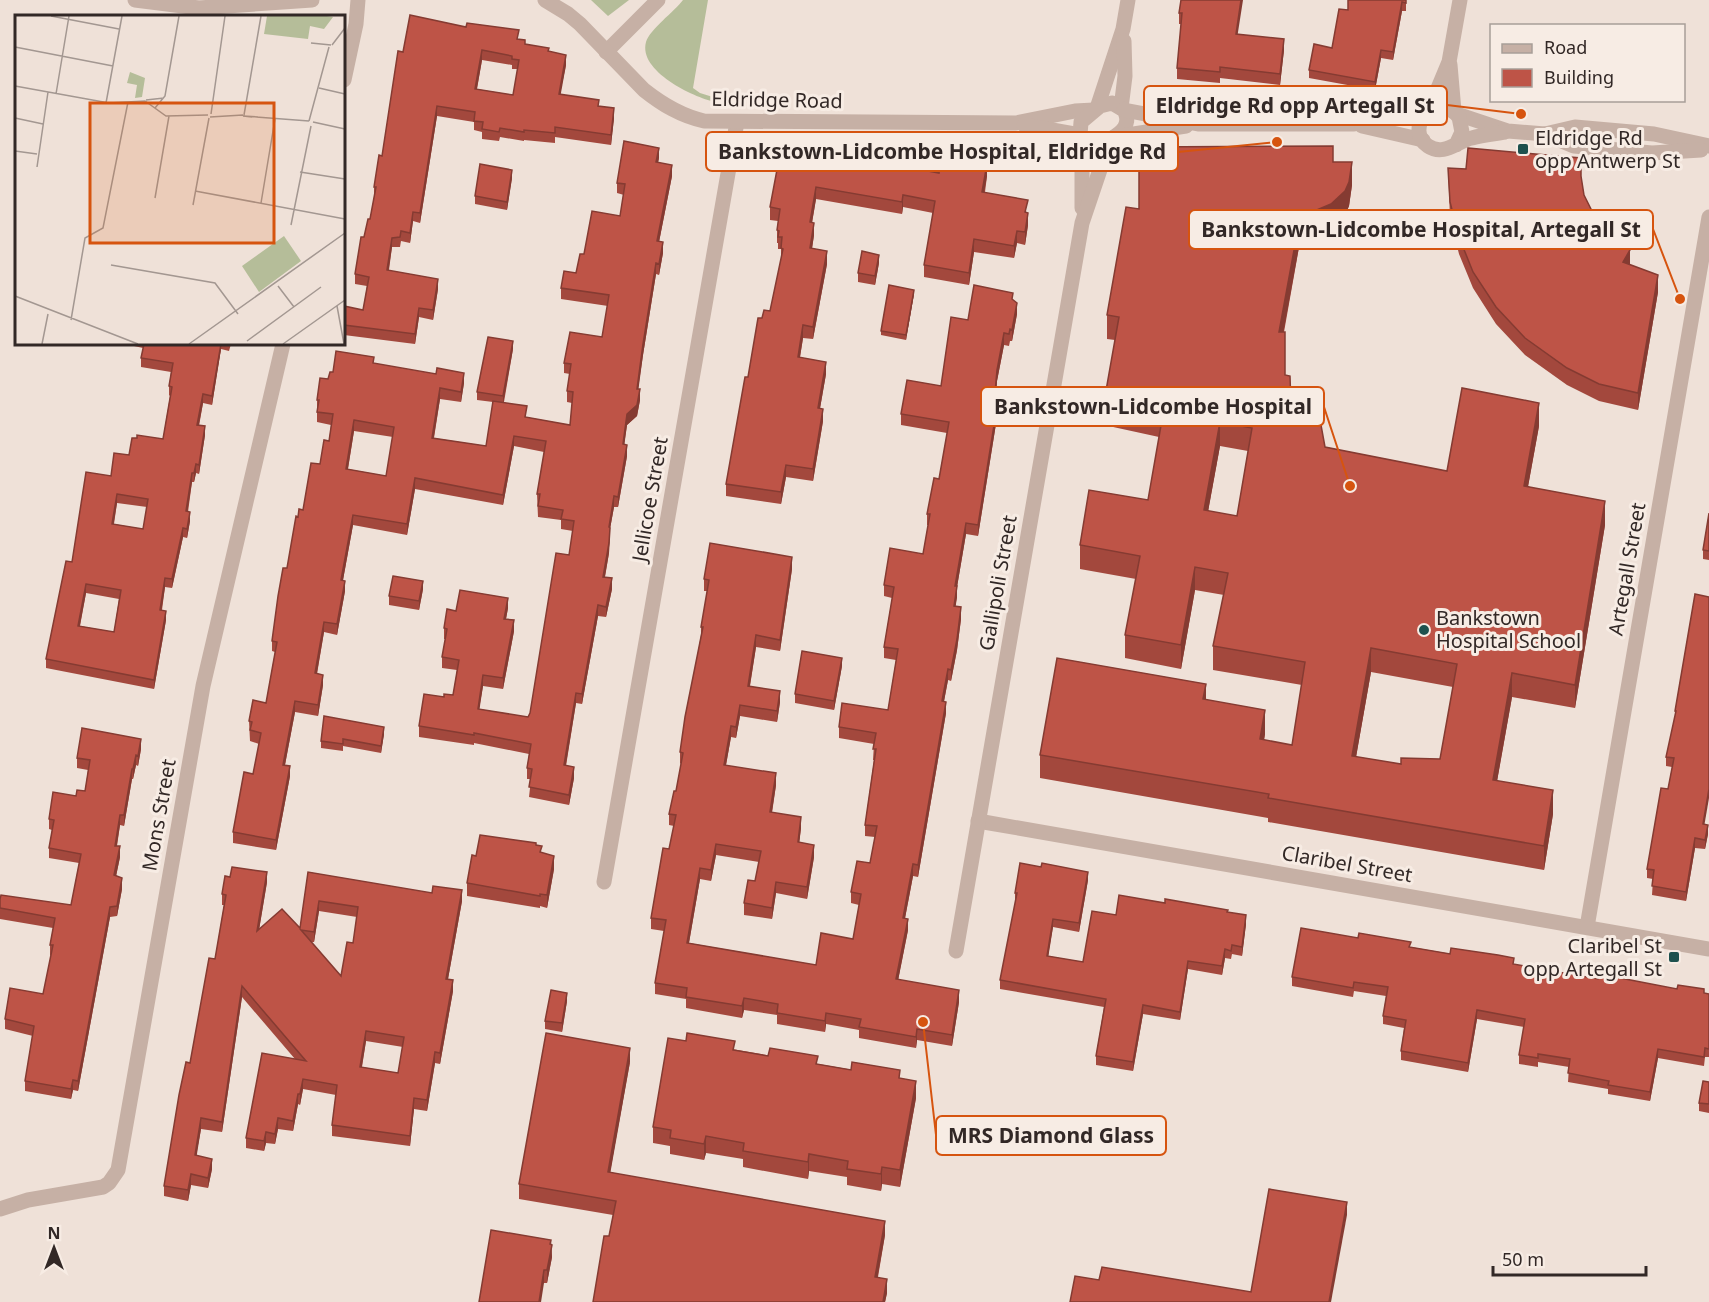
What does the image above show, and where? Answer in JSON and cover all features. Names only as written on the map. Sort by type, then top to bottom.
[{"type":"street","points":[[135,0],[199,8],[312,0]]},
{"type":"street","points":[[345,75],[356,24],[358,0]]},
{"type":"street","name":"Eldridge Road","points":[[545,0],[568,14],[644,90],[666,107],[691,118],[704,121],[737,122],[1016,123],[1081,136]]},
{"type":"street","points":[[606,52],[658,0]]},
{"type":"street","points":[[1096,109],[1123,29],[1128,0]]},
{"type":"street","points":[[1460,0],[1449,62],[1428,112],[1419,126],[1423,140],[1431,148],[1446,150],[1470,138],[1508,131]]},
{"type":"street","points":[[1123,29],[1125,76],[1123,109],[1126,124],[1123,130],[1104,144],[1094,146],[1088,144],[1081,136],[1081,122],[1096,109],[1112,103],[1123,109],[1198,124]]},
{"type":"street","points":[[1449,62],[1456,113],[1463,128],[1456,145]]},
{"type":"street","points":[[1112,139],[1198,124],[1353,124],[1428,112],[1440,107],[1508,131],[1545,134],[1574,146],[1652,153],[1709,148]]},
{"type":"street","name":"Eldridge Road","points":[[1016,123],[1096,109]]},
{"type":"street","name":"Jellicoe Street","points":[[604,882],[737,122]]},
{"type":"street","points":[[1353,124],[1423,140]]},
{"type":"street","name":"Gallipoli Street","points":[[1081,136],[1082,223]]},
{"type":"street","name":"Gallipoli Street","points":[[956,951],[1082,223],[1112,139]]},
{"type":"street","name":"Artegall Street","points":[[1587,927],[1709,217]]},
{"type":"street","name":"Mons Street","points":[[0,1209],[28,1200],[103,1187],[114,1177],[120,1162],[203,686],[283,345]]},
{"type":"street","name":"Claribel Street","points":[[978,821],[1709,949]]},
{"type":"green space","points":[[591,0],[629,0],[608,16]]},
{"type":"green space","points":[[683,0],[708,0],[693,88],[716,98],[715,102],[694,95],[669,81],[650,63],[646,53],[648,37]]},
{"type":"building","points":[[1181,0],[1241,0],[1236,34],[1284,39],[1280,74],[1220,67],[1220,72],[1177,68]]},
{"type":"building","points":[[1348,0],[1406,0],[1406,3],[1402,2],[1393,52],[1381,50],[1375,82],[1309,70],[1314,44],[1332,48],[1339,9],[1348,10]]},
{"type":"building","points":[[410,15],[466,27],[467,23],[519,30],[517,39],[525,40],[525,44],[549,48],[548,51],[566,55],[559,94],[599,100],[598,106],[614,108],[611,135],[555,127],[555,133],[524,130],[524,132],[500,128],[499,132],[482,129],[483,122],[474,121],[475,112],[437,106],[420,213],[413,212],[410,233],[401,231],[400,237],[392,238],[387,270],[438,279],[433,310],[419,308],[415,334],[345,325],[345,306],[363,310],[369,277],[355,274],[361,237],[364,237],[368,219],[370,219],[398,51],[403,52]],"holes":[[[482,50],[512,56],[512,59],[519,60],[513,95],[475,89]]]},
{"type":"building","points":[[624,141],[659,148],[656,162],[672,165],[657,241],[663,242],[659,264],[656,263],[643,344],[637,389],[640,389],[637,405],[627,414],[623,444],[627,445],[618,497],[614,496],[609,527],[609,543],[603,577],[612,578],[606,607],[598,605],[582,694],[576,693],[564,765],[574,767],[569,795],[529,787],[532,769],[527,768],[531,744],[474,733],[474,735],[419,726],[424,694],[444,697],[444,694],[453,695],[459,660],[442,657],[447,629],[444,628],[447,609],[456,611],[460,590],[508,598],[504,619],[514,620],[503,678],[483,675],[478,709],[528,717],[530,713],[556,553],[569,555],[574,521],[561,519],[563,510],[538,506],[540,494],[537,494],[546,441],[514,436],[503,495],[415,478],[407,524],[353,515],[341,580],[345,581],[337,624],[324,622],[315,673],[323,675],[318,705],[295,701],[283,765],[290,766],[276,840],[233,832],[244,772],[253,774],[261,733],[250,730],[252,722],[249,721],[253,700],[266,703],[277,642],[272,641],[283,568],[287,568],[296,516],[298,517],[299,509],[303,510],[311,463],[320,464],[324,440],[329,441],[333,414],[317,412],[320,378],[328,379],[330,372],[333,372],[336,351],[374,357],[373,363],[436,374],[437,368],[464,373],[461,392],[440,388],[432,438],[486,446],[493,401],[527,406],[525,417],[570,425],[573,392],[567,391],[571,364],[564,363],[570,332],[602,337],[609,295],[561,288],[564,271],[576,273],[580,254],[584,254],[592,211],[620,216],[625,184],[617,183]],"holes":[[[354,420],[394,427],[386,476],[346,469]]]},
{"type":"building","points":[[1333,146],[1333,162],[1352,162],[1345,191],[1331,204],[1312,212],[1301,212],[1279,332],[1285,332],[1285,375],[1290,376],[1291,405],[1317,418],[1321,425],[1325,447],[1447,471],[1462,388],[1539,403],[1524,486],[1605,501],[1575,685],[1512,673],[1493,780],[1553,790],[1544,846],[1268,798],[1269,794],[1040,755],[1057,658],[1206,684],[1203,699],[1265,710],[1260,739],[1292,745],[1305,662],[1213,646],[1228,573],[1195,567],[1181,645],[1125,635],[1140,556],[1080,545],[1089,490],[1148,500],[1163,414],[1104,402],[1119,317],[1107,315],[1126,207],[1139,209],[1139,147]],"holes":[[[1220,422],[1252,428],[1237,516],[1204,510]],[[1371,648],[1457,664],[1440,759],[1401,758],[1401,764],[1352,756]]]},
{"type":"building","points":[[1468,148],[1581,158],[1584,195],[1596,219],[1613,237],[1630,250],[1623,262],[1658,275],[1638,393],[1599,384],[1567,368],[1525,338],[1496,307],[1473,272],[1459,237],[1450,202],[1448,168],[1466,169]]},
{"type":"building","points":[[831,152],[939,173],[942,156],[987,164],[982,192],[1028,200],[1025,212],[1028,213],[1025,232],[1017,231],[1014,246],[974,239],[969,273],[924,265],[935,201],[903,195],[902,202],[816,187],[810,222],[814,223],[810,248],[827,251],[813,327],[803,325],[798,357],[826,362],[818,408],[823,409],[813,469],[786,465],[781,492],[726,484],[758,318],[762,318],[764,310],[770,311],[783,249],[781,248],[782,237],[778,237],[779,231],[777,230],[780,209],[770,207],[779,159],[782,159],[783,154],[829,162]]},
{"type":"building","points":[[480,164],[512,170],[507,202],[475,196]]},
{"type":"building","points":[[862,251],[879,255],[875,276],[858,273]]},
{"type":"building","points":[[889,285],[914,290],[906,335],[881,331]]},
{"type":"building","points":[[974,285],[1013,293],[1012,299],[1017,303],[1012,330],[1010,329],[1009,334],[1004,333],[997,370],[995,393],[999,394],[978,525],[966,523],[955,586],[957,586],[954,606],[961,607],[957,639],[942,701],[946,702],[918,865],[913,864],[903,918],[908,919],[896,979],[959,990],[952,1035],[917,1029],[916,1037],[859,1027],[861,1019],[826,1013],[825,1021],[777,1013],[778,1004],[744,998],[742,1006],[686,997],[687,988],[655,983],[666,920],[651,918],[663,848],[669,849],[676,815],[669,814],[683,753],[680,752],[685,717],[703,627],[701,627],[709,580],[704,579],[710,543],[792,557],[780,640],[756,635],[748,686],[780,691],[777,711],[740,705],[736,727],[731,726],[724,765],[776,773],[770,812],[801,817],[798,842],[814,845],[807,887],[776,882],[772,908],[744,903],[748,880],[755,881],[761,851],[716,844],[711,870],[700,868],[687,943],[816,965],[821,933],[853,939],[861,894],[851,892],[857,861],[870,863],[877,826],[865,825],[876,749],[873,749],[876,733],[839,727],[842,703],[888,710],[898,649],[884,647],[894,587],[884,585],[890,548],[923,554],[934,478],[939,479],[949,422],[901,414],[907,380],[941,386],[951,317],[968,320]]},
{"type":"building","points":[[488,337],[513,341],[503,396],[477,392]]},
{"type":"building","points":[[144,345],[221,345],[212,396],[203,394],[197,425],[205,426],[199,465],[196,464],[194,473],[192,473],[186,511],[190,512],[187,529],[183,528],[172,579],[165,578],[160,610],[166,611],[154,680],[46,659],[66,561],[72,562],[86,472],[111,476],[114,453],[129,455],[132,438],[137,438],[137,435],[163,439],[172,387],[169,386],[173,363],[141,358]],"holes":[[[117,494],[148,499],[143,529],[112,524]],[[86,584],[121,590],[114,632],[78,626]]]},
{"type":"building","points":[[1709,513],[1709,551],[1703,550]]},
{"type":"building","points":[[393,576],[423,581],[419,601],[389,596]]},
{"type":"building","points":[[1695,594],[1709,597],[1709,789],[1703,824],[1708,825],[1705,840],[1695,838],[1686,892],[1652,886],[1654,870],[1647,869],[1661,788],[1668,789],[1674,758],[1666,757]]},
{"type":"building","points":[[802,651],[842,658],[834,701],[795,694]]},
{"type":"building","points":[[324,716],[384,727],[381,746],[343,739],[343,744],[321,741]]},
{"type":"building","points":[[82,728],[141,739],[138,756],[136,755],[132,769],[124,815],[120,815],[115,846],[120,846],[114,875],[122,878],[117,906],[110,907],[78,1081],[73,1080],[71,1089],[25,1081],[34,1026],[5,1019],[10,988],[43,994],[53,945],[50,945],[55,918],[0,908],[0,899],[1,895],[71,905],[81,854],[49,848],[54,820],[49,819],[53,792],[76,796],[77,790],[85,791],[90,760],[77,758]]},
{"type":"building","points":[[480,835],[536,843],[542,846],[540,852],[554,856],[547,895],[540,894],[540,896],[467,883],[472,855],[476,856]]},
{"type":"building","points":[[1020,863],[1041,867],[1042,863],[1088,872],[1079,923],[1053,919],[1047,956],[1083,962],[1092,911],[1116,915],[1119,895],[1165,903],[1165,899],[1246,915],[1242,947],[1232,945],[1231,951],[1225,949],[1222,966],[1188,961],[1180,1012],[1143,1005],[1133,1062],[1096,1056],[1106,999],[1000,980],[1017,893],[1015,893]]},
{"type":"building","points":[[232,867],[267,872],[257,931],[282,909],[300,928],[308,872],[432,893],[433,886],[462,890],[446,979],[453,980],[440,1053],[435,1052],[427,1100],[414,1098],[410,1136],[332,1125],[337,1085],[303,1079],[293,1121],[278,1118],[275,1134],[266,1132],[264,1141],[246,1138],[262,1053],[306,1061],[242,986],[222,1122],[201,1118],[195,1155],[212,1159],[208,1178],[191,1174],[188,1190],[164,1186],[179,1095],[186,1062],[190,1063],[209,958],[215,959],[226,895],[222,894],[225,876],[230,877]],"holes":[[[319,901],[358,907],[353,943],[347,942],[341,976],[301,930],[314,932]],[[366,1031],[404,1037],[398,1073],[360,1067]]]},
{"type":"building","points":[[1301,928],[1358,938],[1359,933],[1411,942],[1409,947],[1450,954],[1451,948],[1498,955],[1514,958],[1513,964],[1598,979],[1599,974],[1677,989],[1678,985],[1704,989],[1704,993],[1709,994],[1709,1049],[1705,1048],[1704,1057],[1658,1049],[1650,1092],[1608,1085],[1609,1081],[1568,1073],[1570,1059],[1538,1054],[1538,1058],[1519,1055],[1525,1019],[1477,1010],[1468,1063],[1401,1051],[1406,1020],[1383,1016],[1388,987],[1354,982],[1353,988],[1292,977]]},
{"type":"building","points":[[551,990],[567,993],[562,1023],[545,1021]]},
{"type":"building","points":[[546,1033],[630,1048],[608,1172],[885,1221],[875,1277],[887,1279],[883,1302],[593,1302],[604,1236],[609,1236],[616,1201],[519,1184]]},
{"type":"building","points":[[687,1033],[735,1041],[733,1050],[768,1056],[770,1048],[818,1056],[816,1064],[851,1070],[852,1062],[900,1070],[899,1078],[916,1081],[900,1170],[882,1167],[881,1174],[847,1169],[848,1161],[809,1154],[808,1162],[743,1151],[744,1143],[706,1136],[704,1144],[670,1138],[671,1130],[653,1127],[668,1038],[686,1041]]},
{"type":"building","points":[[1703,1081],[1709,1082],[1709,1104],[1699,1103]]},
{"type":"building","points":[[1269,1189],[1347,1202],[1329,1302],[1070,1302],[1075,1276],[1099,1280],[1102,1267],[1251,1292]]},
{"type":"building","points":[[491,1230],[551,1240],[552,1245],[547,1270],[544,1270],[539,1302],[479,1302]]},
{"type":"place","name":"Eldridge Rd opp Artegall St","points":[[1521,114]]},
{"type":"place","name":"Bankstown-Lidcombe Hospital, Eldridge Rd","points":[[1277,142]]},
{"type":"place","name":"Eldridge Rd opp Antwerp St","points":[[1523,149]]},
{"type":"place","name":"Bankstown-Lidcombe Hospital, Artegall St","points":[[1680,299]]},
{"type":"place","name":"Bankstown-Lidcombe Hospital","points":[[1350,486]]},
{"type":"place","name":"Bankstown Hospital School","points":[[1424,630]]},
{"type":"place","name":"Claribel St opp Artegall St","points":[[1674,957]]},
{"type":"place","name":"MRS Diamond Glass","points":[[923,1022]]}]
